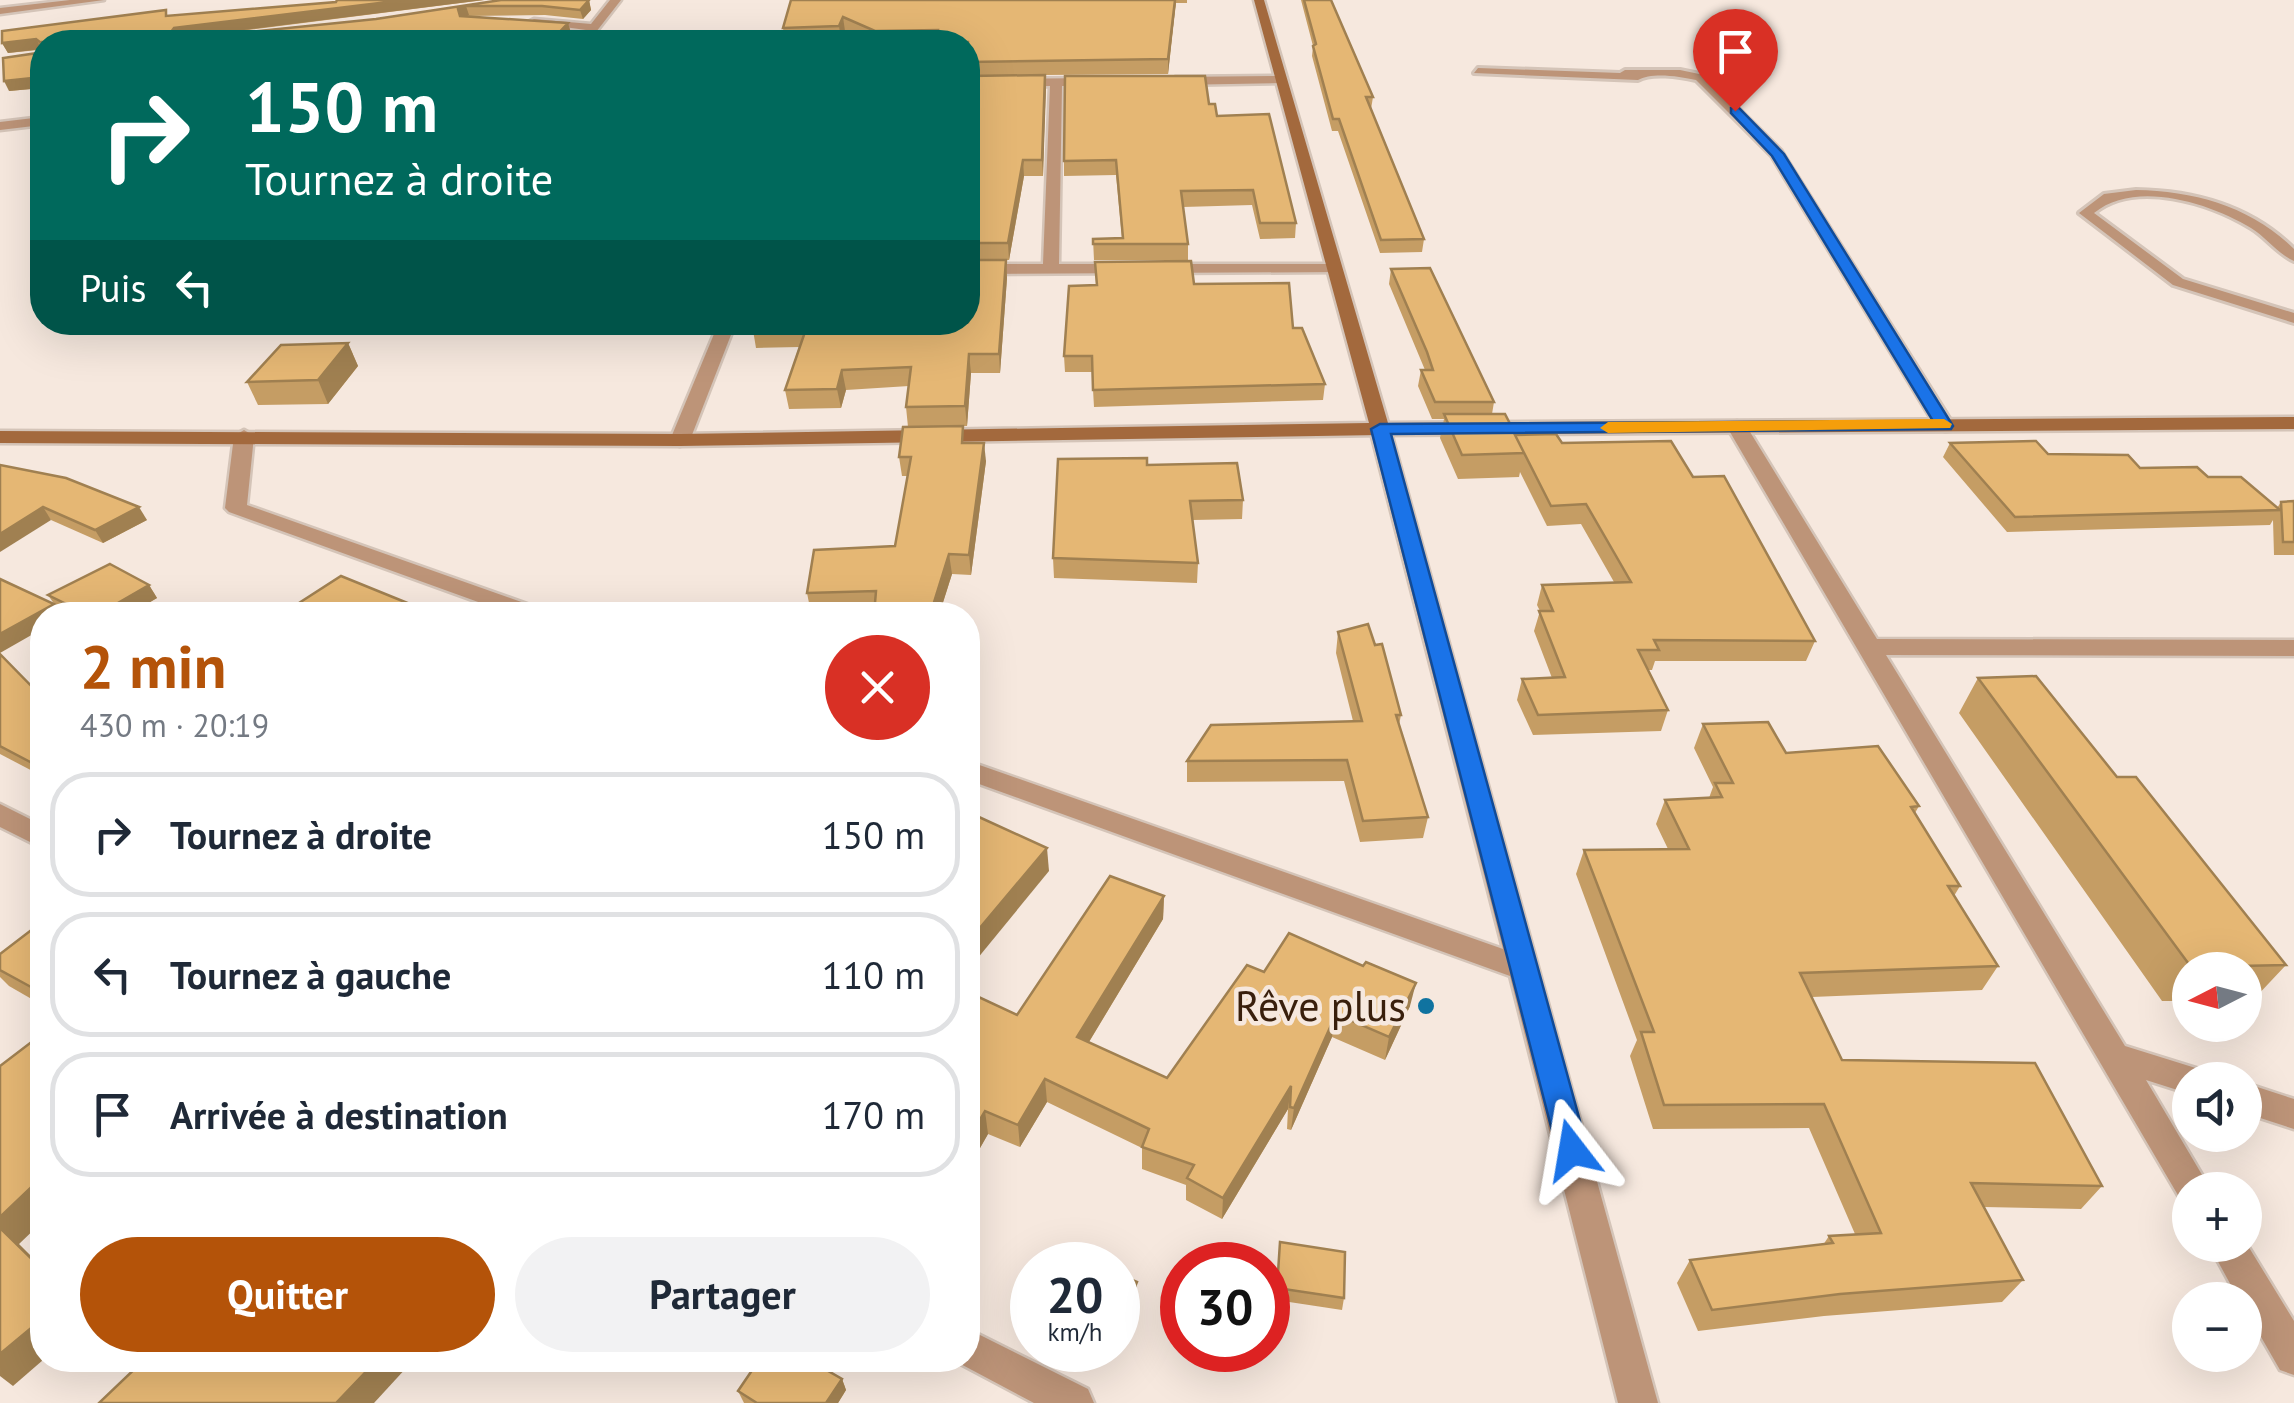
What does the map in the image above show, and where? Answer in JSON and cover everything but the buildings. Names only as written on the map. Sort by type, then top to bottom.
[{"type":"main road","points":[[1259,0],[1380,429]]},
{"type":"main road","points":[[0,437],[680,440],[1380,429],[2294,424]]},
{"type":"street","points":[[0,11],[99,0]]},
{"type":"street","points":[[526,22],[595,28],[616,0]]},
{"type":"street","points":[[1168,81],[1280,80]]},
{"type":"street","points":[[980,84],[1112,82]]},
{"type":"street","points":[[1051,269],[1056,83]]},
{"type":"street","points":[[0,126],[30,122]]},
{"type":"street","points":[[980,269],[1334,269]]},
{"type":"street","points":[[680,440],[723,335]]},
{"type":"street","points":[[1737,426],[2183,1172]]},
{"type":"street","points":[[1380,429],[1638,1403]]},
{"type":"street","points":[[244,436],[236,508],[500,602]]},
{"type":"street","points":[[1869,646],[2294,648]]},
{"type":"street","points":[[980,774],[1526,969]]},
{"type":"street","points":[[0,814],[30,831]]},
{"type":"street","points":[[2114,1056],[2172,1074]]},
{"type":"street","points":[[2262,1104],[2294,1114]]},
{"type":"street","points":[[2237,1262],[2294,1356]]},
{"type":"street","points":[[980,1354],[1074,1403]]},
{"type":"lane","points":[[1478,71],[1680,73],[1700,77],[1777,154],[1944,426]]},
{"type":"lane","points":[[1625,74],[1674,86]]},
{"type":"lane","points":[[1690,90],[1735,111]]},
{"type":"lane","points":[[2294,257],[2279,239],[2216,204],[2164,196],[2108,196],[2086,213],[2178,282],[2294,318]]},
{"type":"slow traffic","points":[[1608,428],[1944,424]]},
{"type":"place","name":"Rêve plus","points":[[1426,1006]]},
{"type":"route","points":[[1572,1150],[1380,429],[1944,426],[1777,154],[1735,111]]}]
